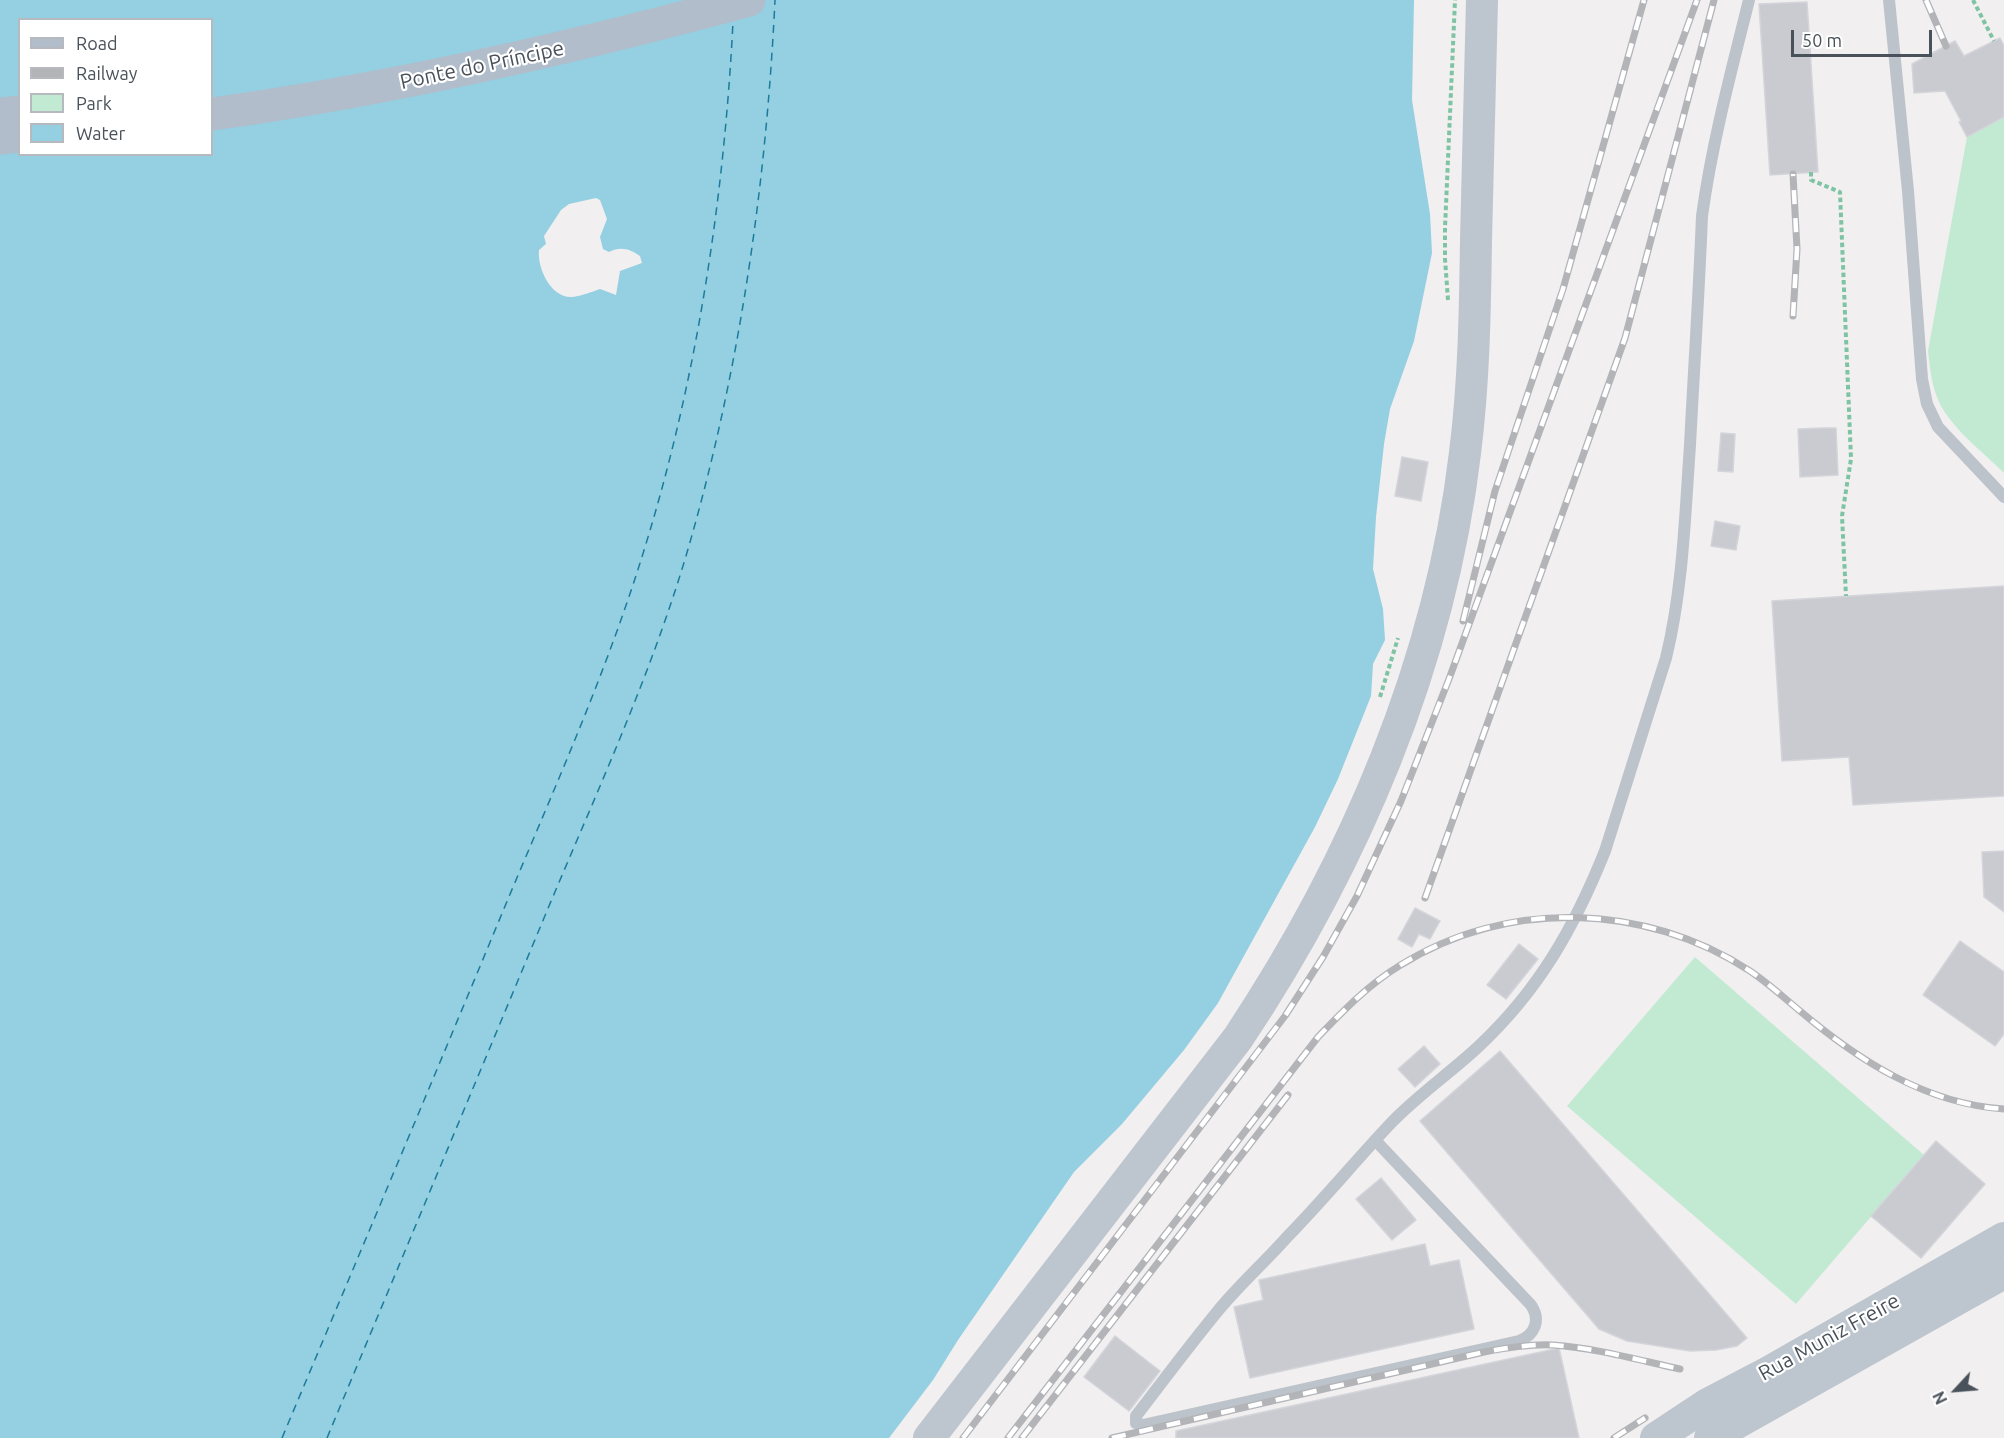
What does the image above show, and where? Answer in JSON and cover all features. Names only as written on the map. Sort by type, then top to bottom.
[{"type":"main road","name":"Ponte do Príncipe","points":[[213,92],[404,60],[568,25],[667,0]]},
{"type":"main road","name":"Ponte do Príncipe","points":[[213,114],[353,92],[464,69],[574,45],[749,0]]},
{"type":"main road","points":[[0,114],[18,112]]},
{"type":"main road","points":[[0,138],[18,136]]},
{"type":"street","points":[[929,1438],[1238,1038],[1267,994],[1324,894],[1374,789],[1398,729],[1416,679],[1446,568],[1465,453],[1474,343],[1482,0]]},
{"type":"street","name":"Rua Muniz Freire","points":[[1710,1438],[2004,1238]]},
{"type":"street","name":"Rua Muniz Freire","points":[[1656,1438],[1706,1405],[1769,1372],[1863,1336],[2004,1273]]},
{"type":"lane","points":[[1376,1140],[1531,1305],[1536,1317],[1534,1330],[1530,1335],[1519,1341],[1143,1425],[1136,1423],[1136,1416],[1217,1311],[1290,1235],[1376,1140],[1396,1118],[1478,1047],[1507,1018],[1534,986],[1563,942],[1579,912],[1605,851],[1666,658],[1678,598],[1686,502],[1702,216],[1708,170],[1718,124],[1749,0]]},
{"type":"lane","points":[[1889,0],[1908,191],[1922,379],[1927,404],[1938,427],[2004,497]]},
{"type":"path","points":[[1448,302],[1445,238],[1455,0]]},
{"type":"path","points":[[1973,0],[1994,41]]},
{"type":"path","points":[[1811,172],[1811,180],[1840,192],[1851,459],[1842,516],[1846,596]]},
{"type":"path","points":[[1378,702],[1399,636]]},
{"type":"green space","points":[[2004,117],[2004,473],[1957,428],[1942,407],[1933,386],[1928,351],[1967,137]]},
{"type":"green space","points":[[1695,957],[1924,1155],[1796,1304],[1567,1106]]},
{"type":"water","points":[[0,0],[1414,0],[1412,100],[1430,214],[1432,253],[1414,341],[1390,409],[1384,444],[1373,569],[1383,609],[1385,640],[1373,664],[1371,696],[1338,779],[1315,827],[1218,1003],[1184,1050],[1122,1124],[1074,1172],[933,1380],[889,1438],[0,1438]],"holes":[[[596,198],[600,200],[607,219],[600,237],[603,249],[609,252],[618,249],[629,250],[640,256],[642,263],[620,271],[616,295],[600,289],[572,297],[564,296],[551,287],[540,265],[539,250],[546,244],[544,236],[561,210],[569,204]]]},
{"type":"building","points":[[1807,2],[1818,172],[1770,175],[1759,4]]},
{"type":"building","points":[[2000,38],[2004,46],[2004,117],[1967,137],[1945,91],[1914,93],[1912,64],[1955,41],[1964,56]]},
{"type":"building","points":[[1836,428],[1838,475],[1800,477],[1798,429]]},
{"type":"building","points":[[1721,433],[1735,434],[1733,472],[1718,471]]},
{"type":"building","points":[[1402,457],[1428,462],[1421,501],[1395,496]]},
{"type":"building","points":[[1715,521],[1740,526],[1736,550],[1711,546]]},
{"type":"building","points":[[2004,586],[2004,796],[1853,805],[1849,757],[1782,761],[1772,601]]},
{"type":"building","points":[[2004,851],[2004,912],[1984,897],[1982,852]]},
{"type":"building","points":[[1415,908],[1440,921],[1430,939],[1419,934],[1412,947],[1398,939]]},
{"type":"building","points":[[1960,941],[2004,972],[2004,1034],[1995,1046],[1923,995]]},
{"type":"building","points":[[1519,944],[1538,959],[1506,999],[1487,985]]},
{"type":"building","points":[[1424,1046],[1440,1064],[1415,1087],[1398,1069]]},
{"type":"building","points":[[1500,1051],[1747,1338],[1737,1346],[1690,1351],[1627,1341],[1599,1329],[1420,1121]]},
{"type":"building","points":[[1936,1141],[1985,1184],[1921,1258],[1871,1216]]},
{"type":"building","points":[[1381,1178],[1416,1220],[1392,1240],[1356,1199]]},
{"type":"building","points":[[1425,1244],[1430,1266],[1459,1260],[1474,1329],[1250,1378],[1234,1307],[1263,1300],[1259,1280]]},
{"type":"building","points":[[1115,1336],[1160,1371],[1129,1411],[1084,1377]]},
{"type":"building","points":[[1559,1348],[1579,1438],[1176,1438],[1176,1431]]},
{"type":"ferry route","points":[[327,1438],[620,738],[655,648],[686,556],[721,419],[747,281],[765,141],[775,0]]},
{"type":"ferry route","points":[[282,1438],[578,731],[614,640],[645,547],[679,419],[705,288],[723,155],[733,22]]},
{"type":"railway","points":[[1463,621],[1495,491],[1563,289],[1644,0]]},
{"type":"railway","points":[[963,1438],[1285,1016],[1323,957],[1357,896],[1401,801],[1449,679],[1697,0]]},
{"type":"railway","points":[[1425,898],[1625,338],[1714,0]]},
{"type":"railway","points":[[1926,0],[1946,46]]},
{"type":"railway","points":[[1793,174],[1797,249],[1793,316]]},
{"type":"railway","points":[[1008,1438],[1318,1037],[1346,1008],[1388,973],[1441,944],[1485,929],[1530,920],[1576,918],[1621,922],[1666,932],[1709,948],[1750,971],[1845,1046],[1894,1076],[1920,1089],[1947,1098],[2004,1109]]},
{"type":"railway","points":[[1022,1438],[1288,1095]]},
{"type":"railway","points":[[1112,1438],[1484,1352],[1518,1347],[1544,1345],[1585,1349],[1680,1369]]},
{"type":"railway","points":[[1614,1438],[1645,1418]]}]
